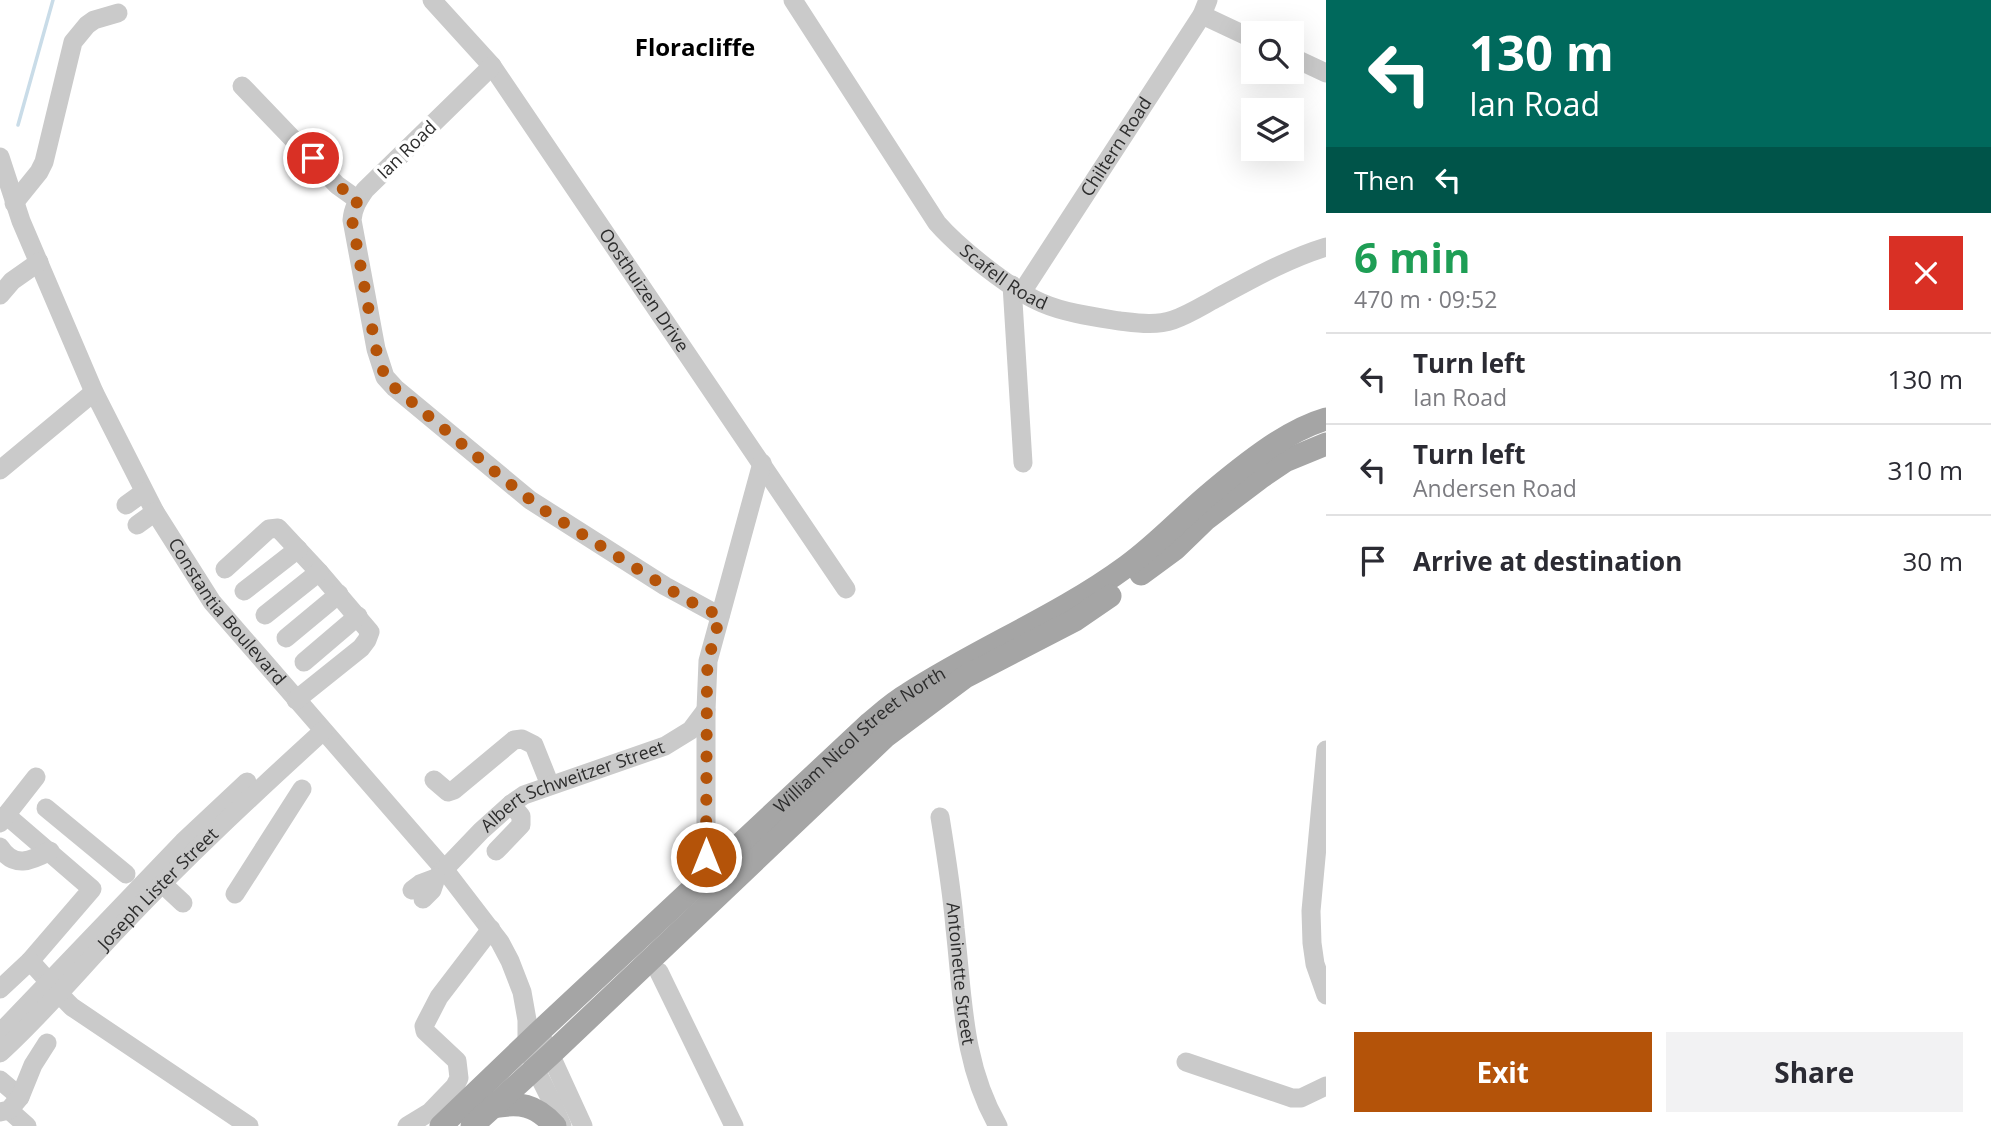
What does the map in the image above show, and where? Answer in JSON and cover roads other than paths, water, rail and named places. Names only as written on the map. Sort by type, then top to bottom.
[{"type":"main road","name":"William Nicol Street North","points":[[441,1126],[531,1032],[870,723],[905,695],[1089,592],[1157,543],[1248,462],[1310,423],[1326,419]]},
{"type":"main road","name":"William Nicol Street North","points":[[472,1126],[912,714],[965,677],[1074,620],[1108,598],[1175,549],[1206,519],[1260,478],[1285,461],[1326,444]]},
{"type":"main road","points":[[492,1107],[510,1104],[530,1107],[547,1117],[555,1126]]},
{"type":"street","name":"Oosthuizen Drive","points":[[432,0],[492,66],[846,589]]},
{"type":"street","name":"Scafell Road","points":[[793,0],[936,223],[954,241],[1043,304],[1135,323],[1161,323],[1175,320],[1280,264],[1326,247]]},
{"type":"street","name":"Chiltern Road","points":[[1017,288],[1205,7]]},
{"type":"street","points":[[1205,7],[1241,31]]},
{"type":"street","points":[[14,203],[44,162],[73,42],[94,20],[118,13]]},
{"type":"street","points":[[1304,63],[1326,74]]},
{"type":"street","name":"Ian Road","points":[[358,200],[492,66]]},
{"type":"street","points":[[242,86],[337,185],[358,200],[352,212],[352,220],[376,349],[385,377],[530,500],[665,586],[720,616]]},
{"type":"street","name":"Constantia Boulevard","points":[[0,159],[14,203],[94,392],[155,512],[212,602],[440,873],[491,929],[510,961],[522,992],[531,1032],[543,1061]]},
{"type":"street","points":[[0,295],[12,281],[39,262]]},
{"type":"street","points":[[1017,288],[1023,463]]},
{"type":"street","points":[[0,470],[94,392]]},
{"type":"street","points":[[706,857],[708,661],[762,463]]},
{"type":"street","points":[[126,505],[144,492]]},
{"type":"street","points":[[137,525],[155,512]]},
{"type":"street","points":[[225,569],[270,529],[278,528],[370,632],[361,648],[296,701]]},
{"type":"street","points":[[244,591],[298,549]]},
{"type":"street","points":[[265,615],[319,572]]},
{"type":"street","points":[[286,638],[339,594]]},
{"type":"street","points":[[304,662],[358,616]]},
{"type":"street","name":"Albert Schweitzer Street","points":[[418,895],[432,890],[440,873],[511,804],[524,795],[665,746],[691,730],[706,710]]},
{"type":"street","name":"Joseph Lister Street","points":[[0,1034],[53,988],[157,879],[228,799],[319,727]]},
{"type":"street","points":[[434,780],[444,791],[454,790],[514,740],[522,739],[534,745],[550,785]]},
{"type":"street","points":[[1326,750],[1311,911],[1313,953],[1326,995]]},
{"type":"street","points":[[36,777],[3,819],[50,851],[92,890]]},
{"type":"street","points":[[235,894],[302,789]]},
{"type":"street","points":[[496,851],[521,825],[521,816],[511,804]]},
{"type":"street","points":[[0,989],[30,961],[92,890],[119,869],[46,808]]},
{"type":"street","name":"Antoinette Street","points":[[940,817],[966,1038],[974,1071],[998,1126]]},
{"type":"street","points":[[0,847],[3,852],[24,862],[50,851]]},
{"type":"street","points":[[157,879],[183,903]]},
{"type":"street","points":[[407,1126],[430,1112],[455,1086],[459,1078],[457,1061],[425,1031],[424,1026],[439,997],[491,929]]},
{"type":"street","points":[[30,961],[72,1007],[113,1025],[249,1126]]},
{"type":"street","points":[[659,972],[734,1126]]},
{"type":"street","name":"Joseph Lister Street","points":[[0,1053],[19,1036],[53,988]]},
{"type":"street","points":[[10,1106],[47,1043]]},
{"type":"street","points":[[543,1061],[562,1126]]},
{"type":"street","points":[[543,1061],[583,1126]]},
{"type":"street","points":[[1186,1062],[1292,1098],[1301,1098],[1326,1086]]},
{"type":"street","points":[[0,1080],[10,1106],[27,1126]]},
{"type":"waterway","points":[[18,125],[53,0]]},
{"type":"district","name":"Floracliffe","points":[[695,48]]}]
